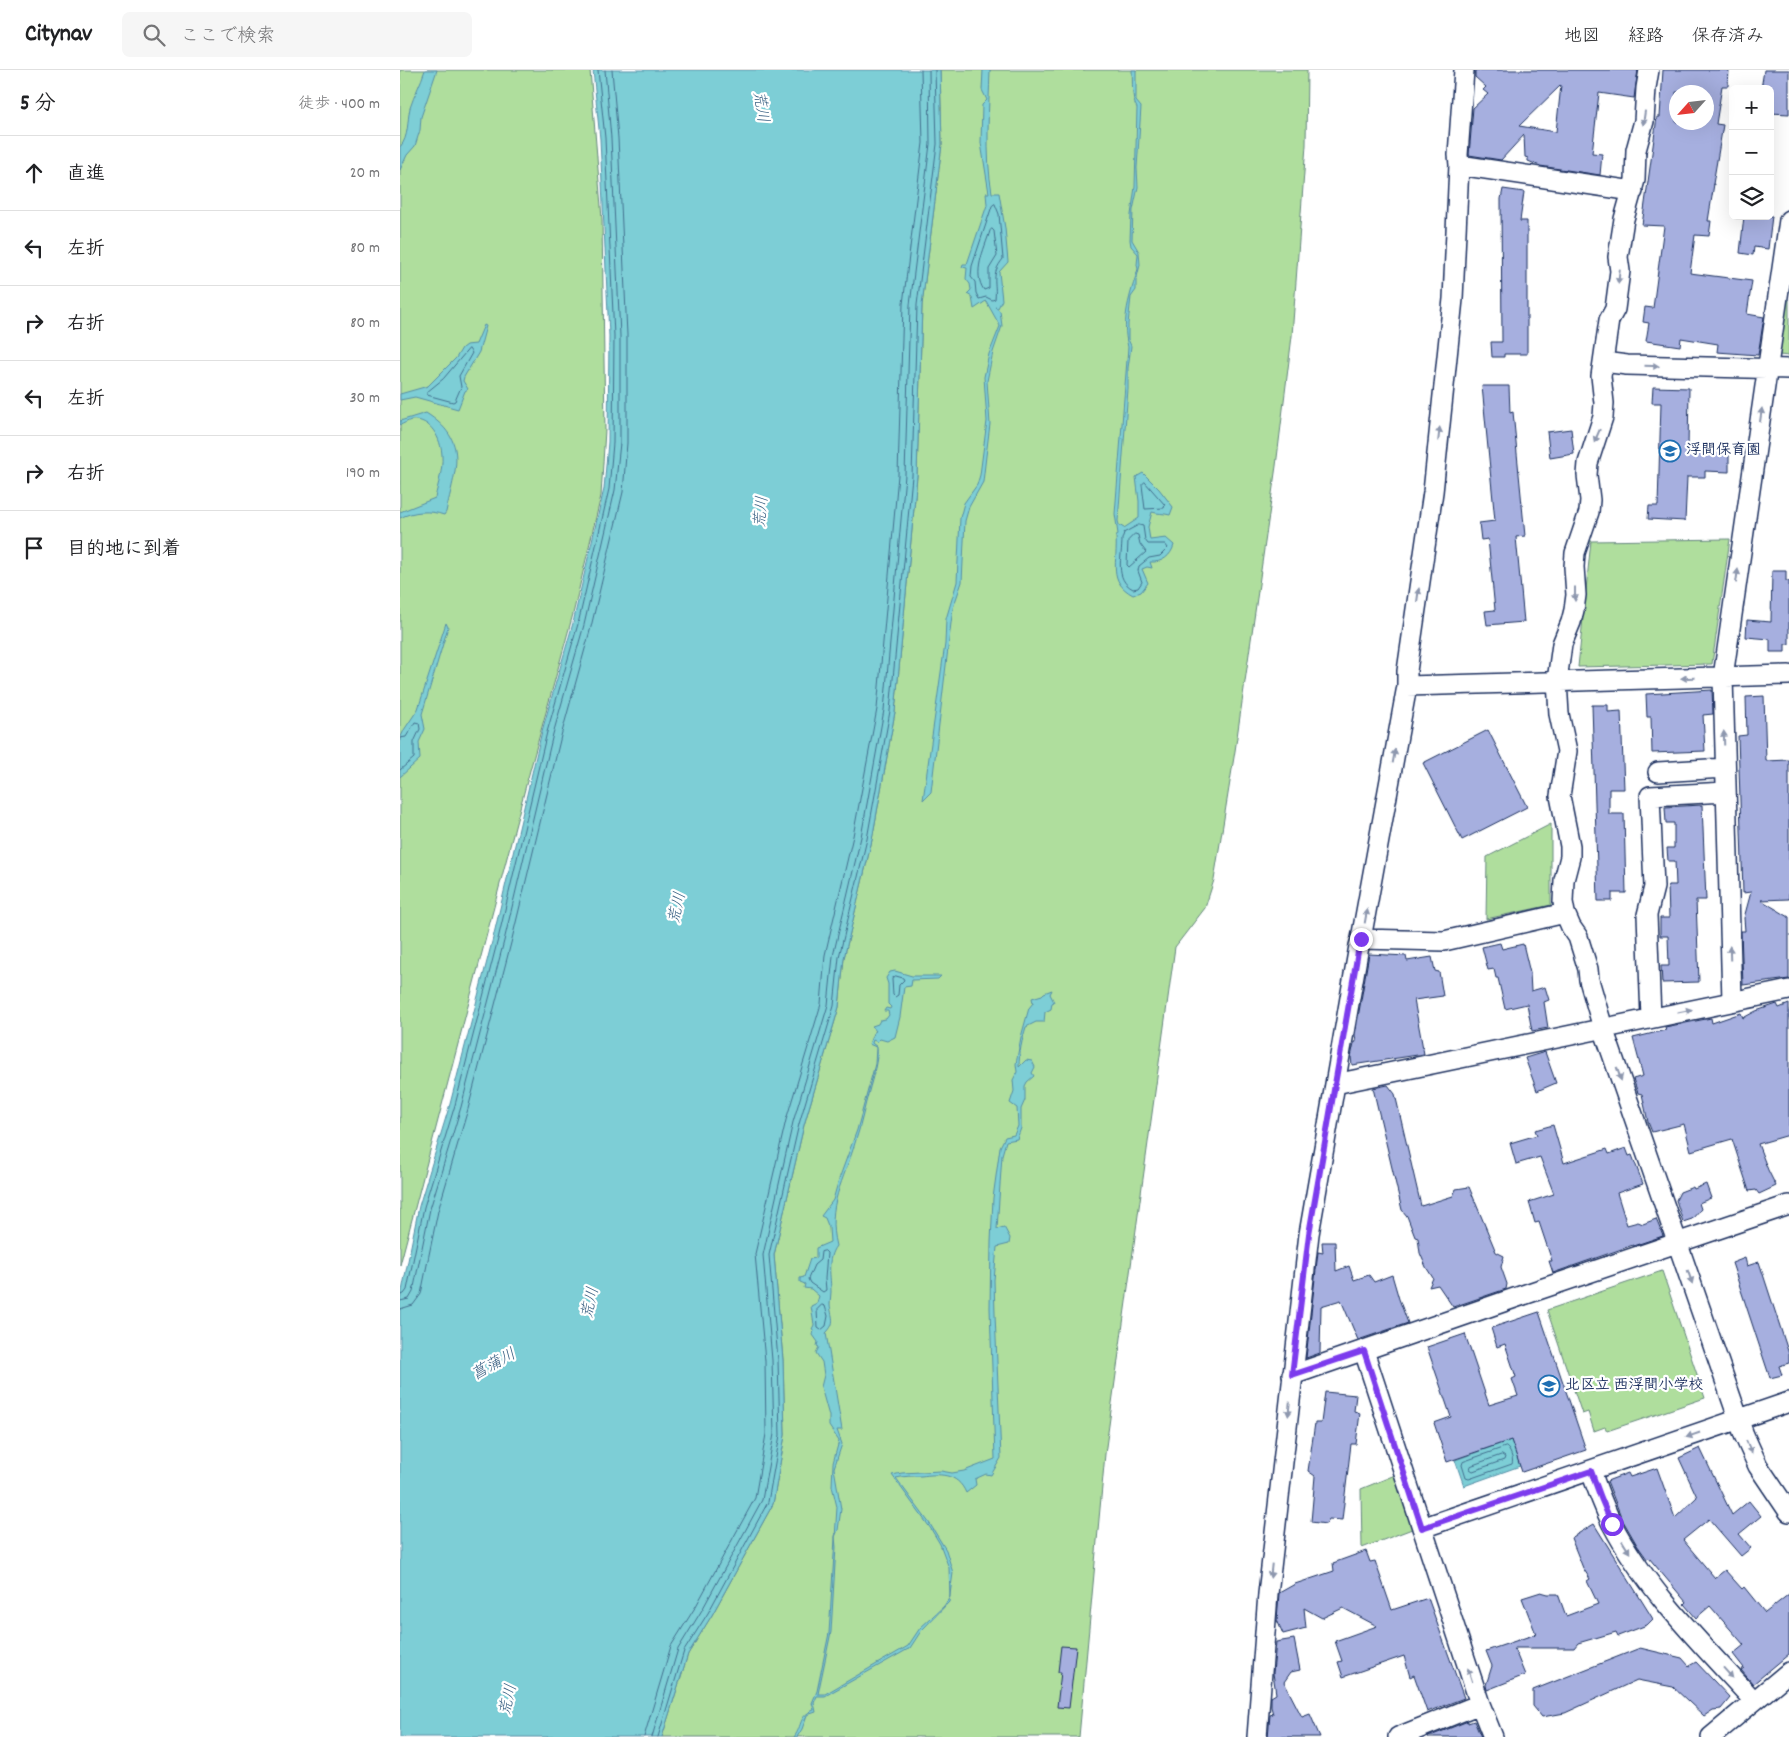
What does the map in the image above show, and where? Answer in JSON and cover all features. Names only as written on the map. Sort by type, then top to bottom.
[{"type":"street","points":[[1256,1737],[1268,1594],[1309,1234],[1407,686],[1407,671],[1433,492],[1453,299],[1458,155],[1464,70]]},
{"type":"street","points":[[1650,70],[1646,88],[1644,121],[1636,150],[1633,191],[1624,219],[1618,257],[1620,271],[1615,309],[1609,320],[1603,362],[1603,417],[1590,451],[1588,463],[1589,512],[1574,553],[1576,595],[1572,622],[1562,644],[1557,681],[1559,714],[1567,751],[1560,785],[1560,796],[1570,846],[1570,857],[1563,892],[1565,914],[1570,927],[1578,937],[1603,1028],[1739,1419],[1758,1466],[1789,1512]]},
{"type":"street","points":[[1459,165],[1633,191]]},
{"type":"street","points":[[1732,1001],[1723,677],[1789,220]]},
{"type":"street","points":[[1603,362],[1627,365],[1789,369]]},
{"type":"street","points":[[1407,686],[1789,675]]},
{"type":"street","points":[[1658,772],[1725,768]]},
{"type":"street","points":[[1651,1018],[1647,915],[1654,887],[1650,796],[1726,792]]},
{"type":"street","points":[[1361,939],[1444,941],[1565,914]]},
{"type":"street","points":[[1335,1084],[1789,990]]},
{"type":"street","points":[[1292,1375],[1789,1205]]},
{"type":"street","points":[[1364,1351],[1480,1704],[1493,1737]]},
{"type":"street","points":[[1422,1528],[1789,1402]]},
{"type":"street","points":[[1591,1471],[1612,1524],[1642,1572],[1669,1607],[1754,1701]]},
{"type":"street","points":[[1711,1737],[1789,1672]]},
{"type":"street","points":[[1398,1737],[1480,1704]]},
{"type":"green space","points":[[400,70],[590,70],[602,219],[605,430],[601,496],[573,614],[526,785],[400,1265]]},
{"type":"green space","points":[[940,70],[1307,70],[1306,145],[1292,336],[1276,466],[1235,751],[1214,880],[1205,908],[1175,947],[1105,1454],[1079,1737],[662,1737],[688,1654],[712,1615],[773,1504],[785,1435],[783,1360],[774,1255],[804,1125],[839,1007],[844,958],[872,840],[895,712],[917,476],[922,305],[942,144]]},
{"type":"green space","points":[[1787,300],[1789,300],[1789,356],[1779,355]]},
{"type":"green space","points":[[1730,539],[1712,664],[1578,667],[1591,541]]},
{"type":"green space","points":[[1551,824],[1551,905],[1486,919],[1487,857]]},
{"type":"green space","points":[[1662,1271],[1705,1398],[1607,1431],[1605,1427],[1594,1431],[1588,1412],[1582,1414],[1547,1310]]},
{"type":"green space","points":[[1395,1475],[1412,1529],[1362,1548],[1361,1489]]},
{"type":"water","points":[[425,70],[437,70],[421,117],[420,130],[415,146],[407,155],[400,170],[400,147],[406,134],[410,108]]},
{"type":"water","points":[[593,70],[940,70],[942,144],[922,305],[917,476],[895,712],[872,840],[844,958],[839,1007],[804,1125],[774,1255],[783,1360],[785,1435],[773,1504],[712,1615],[688,1654],[662,1737],[400,1737],[400,1301],[419,1206],[450,1104],[493,938],[542,731],[573,623],[604,489],[608,442],[609,336],[600,139]]},
{"type":"water","points":[[983,70],[990,70],[988,132],[990,178],[992,193],[999,193],[1008,262],[999,272],[1002,300],[998,308],[995,307],[1000,311],[1002,326],[993,352],[987,381],[990,424],[983,482],[969,507],[965,521],[962,582],[953,608],[931,792],[923,800],[945,644],[946,619],[957,582],[960,518],[964,503],[977,485],[980,475],[987,421],[984,377],[989,354],[1000,326],[986,301],[974,309],[972,297],[967,294],[971,290],[970,284],[966,279],[967,268],[962,267],[963,264],[967,264],[987,205],[986,193],[989,193],[981,143],[982,105],[987,100],[982,90]]},
{"type":"water","points":[[1132,70],[1136,70],[1136,101],[1141,107],[1137,168],[1138,187],[1133,210],[1132,240],[1139,252],[1140,265],[1136,290],[1131,297],[1128,324],[1128,339],[1131,346],[1118,521],[1119,525],[1124,528],[1139,518],[1136,477],[1143,473],[1173,507],[1170,515],[1152,512],[1148,527],[1150,540],[1166,538],[1174,545],[1171,552],[1165,558],[1150,562],[1152,568],[1142,569],[1148,583],[1141,592],[1133,595],[1125,590],[1117,577],[1116,537],[1118,534],[1115,514],[1128,347],[1125,327],[1129,298],[1138,269],[1138,254],[1131,246],[1130,240],[1135,187],[1137,108],[1133,95]]},
{"type":"water","points":[[484,325],[486,326],[479,352],[464,377],[463,381],[468,389],[465,391],[458,409],[415,397],[400,400],[400,394],[428,386],[456,358],[462,348],[466,345],[476,344]]},
{"type":"water","points":[[426,413],[449,434],[454,445],[455,469],[446,512],[444,515],[422,512],[400,518],[400,512],[435,498],[442,461],[440,442],[434,431],[424,422],[411,420],[400,425],[400,421]]},
{"type":"water","points":[[446,623],[448,627],[422,714],[425,729],[419,742],[420,759],[400,777],[400,739],[418,709]]},
{"type":"water","points":[[895,971],[912,976],[941,976],[938,979],[912,980],[911,986],[904,987],[895,1037],[887,1041],[880,1039],[877,1042],[873,1040],[872,1043],[877,1047],[875,1069],[857,1137],[835,1205],[833,1231],[836,1246],[831,1257],[830,1268],[830,1304],[833,1319],[826,1333],[842,1430],[837,1430],[842,1444],[834,1468],[841,1509],[835,1537],[837,1507],[832,1486],[833,1463],[839,1441],[829,1426],[829,1416],[821,1387],[824,1375],[822,1362],[816,1353],[819,1347],[813,1335],[814,1330],[812,1329],[814,1325],[811,1306],[817,1303],[819,1296],[811,1289],[804,1288],[805,1284],[800,1282],[800,1278],[804,1277],[810,1259],[816,1258],[816,1248],[830,1242],[829,1228],[825,1218],[821,1216],[833,1200],[857,1130],[875,1064],[876,1047],[869,1044],[873,1033],[876,1031],[872,1026],[878,1024],[880,1020],[886,1019],[889,1015],[888,1011],[884,1011],[886,1008],[890,1009],[891,1007],[888,1004],[888,984],[886,978],[890,972]]},
{"type":"water","points":[[1052,990],[1050,994],[1054,1002],[1051,1009],[1045,1012],[1044,1022],[1036,1022],[1026,1027],[1019,1067],[1026,1060],[1032,1061],[1035,1067],[1032,1073],[1034,1076],[1025,1086],[1025,1100],[1021,1109],[1021,1128],[1017,1139],[1006,1141],[1002,1155],[997,1229],[1004,1227],[1010,1238],[1009,1244],[997,1247],[994,1280],[1001,1458],[991,1475],[986,1474],[975,1479],[976,1485],[966,1493],[958,1481],[947,1476],[905,1476],[896,1478],[930,1524],[946,1550],[953,1573],[950,1595],[949,1568],[940,1544],[892,1475],[941,1471],[952,1473],[964,1471],[995,1459],[990,1308],[993,1198],[1000,1147],[1005,1137],[1014,1135],[1018,1126],[1017,1108],[1010,1103],[1014,1091],[1013,1080],[1017,1072],[1016,1064],[1021,1037],[1029,1008],[1033,1003],[1032,998]]},
{"type":"water","points":[[1511,1440],[1520,1466],[1464,1486],[1455,1460]]},
{"type":"water","points":[[835,1538],[831,1632],[818,1694],[825,1694],[908,1646],[920,1628],[950,1598],[949,1602],[921,1631],[910,1648],[825,1696],[817,1696],[814,1703],[816,1712],[807,1715],[802,1729],[797,1737],[794,1737],[805,1715],[814,1710],[812,1703],[817,1691],[829,1633]]},
{"type":"building","points":[[1475,70],[1638,70],[1634,98],[1599,93],[1592,153],[1602,154],[1600,175],[1540,166],[1528,161],[1528,158],[1525,157],[1524,135],[1501,160],[1469,155],[1473,108],[1488,94],[1483,90],[1486,87],[1475,77]],"holes":[[[1561,85],[1556,132],[1519,126]]]},
{"type":"building","points":[[1663,70],[1729,70],[1728,86],[1722,86],[1716,124],[1723,125],[1708,221],[1711,221],[1709,236],[1695,235],[1690,273],[1752,281],[1747,314],[1764,317],[1758,355],[1717,352],[1718,344],[1681,338],[1680,346],[1646,341],[1649,323],[1643,322],[1645,307],[1653,308],[1664,226],[1642,225],[1657,117],[1660,117]]},
{"type":"building","points":[[1764,70],[1789,70],[1789,114],[1774,113],[1774,85],[1762,85]]},
{"type":"building","points":[[1503,189],[1524,192],[1520,221],[1527,221],[1527,354],[1504,354],[1504,357],[1492,357],[1491,342],[1502,342],[1501,199]]},
{"type":"building","points":[[1744,220],[1772,220],[1768,249],[1754,247],[1753,255],[1740,253]]},
{"type":"building","points":[[1482,386],[1509,386],[1510,413],[1513,412],[1525,536],[1516,537],[1524,622],[1487,625],[1485,611],[1495,610],[1488,539],[1481,540],[1479,523],[1495,521]]},
{"type":"building","points":[[1653,387],[1689,388],[1688,449],[1729,449],[1729,472],[1705,471],[1705,477],[1687,477],[1685,521],[1648,519],[1649,506],[1658,506],[1661,403],[1652,403]]},
{"type":"building","points":[[1571,429],[1574,454],[1550,458],[1547,432]]},
{"type":"building","points":[[1772,571],[1786,571],[1786,581],[1789,581],[1789,644],[1785,644],[1785,652],[1770,652],[1770,639],[1746,637],[1747,620],[1771,622]]},
{"type":"building","points":[[1712,690],[1713,714],[1703,715],[1705,751],[1652,753],[1651,717],[1647,717],[1646,694]]},
{"type":"building","points":[[1764,696],[1766,761],[1789,760],[1789,899],[1761,900],[1789,917],[1789,979],[1743,985],[1741,931],[1745,931],[1744,918],[1751,892],[1743,893],[1738,736],[1747,735],[1746,697]]},
{"type":"building","points":[[1592,705],[1608,705],[1608,712],[1621,711],[1624,789],[1609,789],[1609,814],[1624,814],[1626,893],[1612,893],[1612,901],[1598,901]]},
{"type":"building","points":[[1488,730],[1527,807],[1462,840],[1423,763]]},
{"type":"building","points":[[1702,805],[1706,900],[1696,900],[1699,982],[1662,983],[1661,966],[1669,966],[1668,936],[1660,936],[1660,918],[1669,918],[1668,885],[1676,885],[1675,861],[1668,861],[1667,848],[1674,848],[1674,823],[1666,823],[1665,807]]},
{"type":"building","points":[[1500,943],[1502,949],[1523,944],[1530,973],[1531,991],[1545,987],[1549,1000],[1544,1002],[1548,1028],[1532,1031],[1527,1004],[1505,1009],[1498,978],[1496,978],[1494,969],[1488,970],[1482,947]]},
{"type":"building","points":[[1369,954],[1406,956],[1407,961],[1432,957],[1435,971],[1439,972],[1443,996],[1414,1000],[1424,1054],[1352,1065],[1351,1057],[1354,1043],[1356,1042],[1355,1035]]},
{"type":"building","points":[[1777,1004],[1779,1008],[1789,1004],[1789,1135],[1758,1144],[1776,1186],[1759,1194],[1756,1190],[1749,1191],[1732,1139],[1691,1151],[1684,1124],[1652,1132],[1642,1094],[1638,1093],[1633,1079],[1643,1076],[1633,1038],[1666,1030],[1665,1027],[1711,1018],[1712,1023],[1741,1013],[1743,1018],[1756,1011]]},
{"type":"building","points":[[1545,1052],[1556,1083],[1537,1091],[1525,1058]]},
{"type":"building","points":[[1388,1085],[1395,1094],[1421,1206],[1453,1196],[1456,1189],[1469,1187],[1496,1252],[1504,1256],[1501,1267],[1507,1284],[1506,1289],[1453,1307],[1438,1285],[1429,1287],[1433,1278],[1420,1253],[1418,1238],[1415,1237],[1407,1216],[1402,1210],[1373,1088]]},
{"type":"building","points":[[1553,1125],[1564,1163],[1607,1149],[1609,1154],[1626,1148],[1629,1156],[1632,1155],[1643,1184],[1617,1193],[1627,1225],[1638,1222],[1643,1224],[1656,1219],[1663,1236],[1553,1273],[1549,1261],[1552,1261],[1539,1222],[1535,1223],[1529,1202],[1554,1194],[1540,1157],[1516,1164],[1510,1143],[1537,1135],[1535,1130]]},
{"type":"building","points":[[1706,1184],[1711,1198],[1699,1203],[1701,1209],[1692,1219],[1683,1222],[1676,1200],[1680,1192]]},
{"type":"building","points":[[1322,1242],[1335,1242],[1336,1271],[1349,1266],[1354,1280],[1369,1275],[1374,1282],[1392,1275],[1408,1323],[1358,1340],[1341,1300],[1321,1306],[1320,1353],[1306,1358],[1318,1252],[1323,1253]]},
{"type":"building","points":[[1745,1258],[1747,1266],[1759,1262],[1789,1354],[1789,1363],[1779,1366],[1782,1375],[1770,1378],[1732,1263]]},
{"type":"building","points":[[1539,1312],[1586,1450],[1522,1472],[1511,1440],[1447,1462],[1434,1423],[1451,1417],[1427,1347],[1465,1334],[1489,1405],[1518,1396],[1512,1379],[1516,1377],[1505,1344],[1497,1347],[1491,1328]]},
{"type":"building","points":[[1325,1392],[1356,1395],[1354,1411],[1360,1413],[1356,1444],[1351,1444],[1342,1520],[1329,1519],[1326,1524],[1311,1522],[1315,1476],[1308,1471],[1315,1423],[1321,1423]]},
{"type":"building","points":[[1700,1448],[1732,1515],[1749,1501],[1761,1516],[1739,1534],[1751,1548],[1741,1556],[1709,1519],[1683,1540],[1715,1578],[1725,1570],[1742,1589],[1744,1587],[1765,1613],[1789,1594],[1789,1654],[1753,1684],[1741,1670],[1744,1668],[1733,1654],[1744,1645],[1710,1606],[1696,1618],[1684,1604],[1686,1602],[1649,1558],[1647,1559],[1637,1545],[1622,1519],[1607,1481],[1628,1473],[1630,1477],[1657,1468],[1675,1518],[1697,1497],[1679,1458]]},
{"type":"building","points":[[1594,1524],[1653,1619],[1647,1625],[1618,1636],[1616,1632],[1578,1643],[1574,1648],[1514,1648],[1525,1675],[1487,1690],[1486,1685],[1492,1666],[1486,1651],[1536,1634],[1522,1598],[1541,1592],[1558,1594],[1566,1616],[1598,1604],[1587,1581],[1590,1579],[1583,1568],[1571,1538]]},
{"type":"building","points":[[1366,1551],[1370,1562],[1375,1561],[1392,1610],[1428,1598],[1464,1698],[1427,1712],[1414,1675],[1410,1677],[1404,1656],[1343,1677],[1338,1662],[1342,1661],[1335,1641],[1377,1626],[1343,1608],[1322,1618],[1304,1608],[1306,1628],[1283,1634],[1277,1620],[1279,1593],[1295,1584],[1334,1571],[1333,1563]]},
{"type":"building","points":[[1294,1639],[1300,1670],[1291,1672],[1284,1682],[1302,1717],[1310,1714],[1320,1737],[1268,1737],[1270,1715],[1273,1714],[1271,1697],[1276,1694],[1273,1673],[1276,1642]]},
{"type":"building","points":[[1061,1646],[1076,1647],[1069,1708],[1057,1707],[1061,1672],[1058,1672]]},
{"type":"building","points":[[1640,1648],[1682,1658],[1689,1666],[1696,1662],[1730,1698],[1721,1709],[1713,1710],[1704,1716],[1673,1687],[1637,1680],[1565,1713],[1542,1717],[1533,1706],[1533,1690]]},
{"type":"building","points":[[1468,1721],[1468,1723],[1474,1721],[1481,1737],[1428,1737]]},
{"type":"place","name":"浮間保育園","points":[[1670,451]]},
{"type":"place","name":"北区立 西浮間小学校","points":[[1549,1386]]},
{"type":"route","points":[[1361,939],[1309,1234],[1292,1375],[1364,1351],[1422,1528],[1591,1471],[1612,1524]]},
{"type":"water label","name":"荒川","points":[[760,107]]},
{"type":"water label","name":"荒川","points":[[762,512]]},
{"type":"water label","name":"荒川","points":[[678,908]]},
{"type":"water label","name":"荒川","points":[[591,1303]]},
{"type":"water label","name":"菖蒲川","points":[[494,1365]]},
{"type":"water label","name":"荒川","points":[[509,1700]]}]
